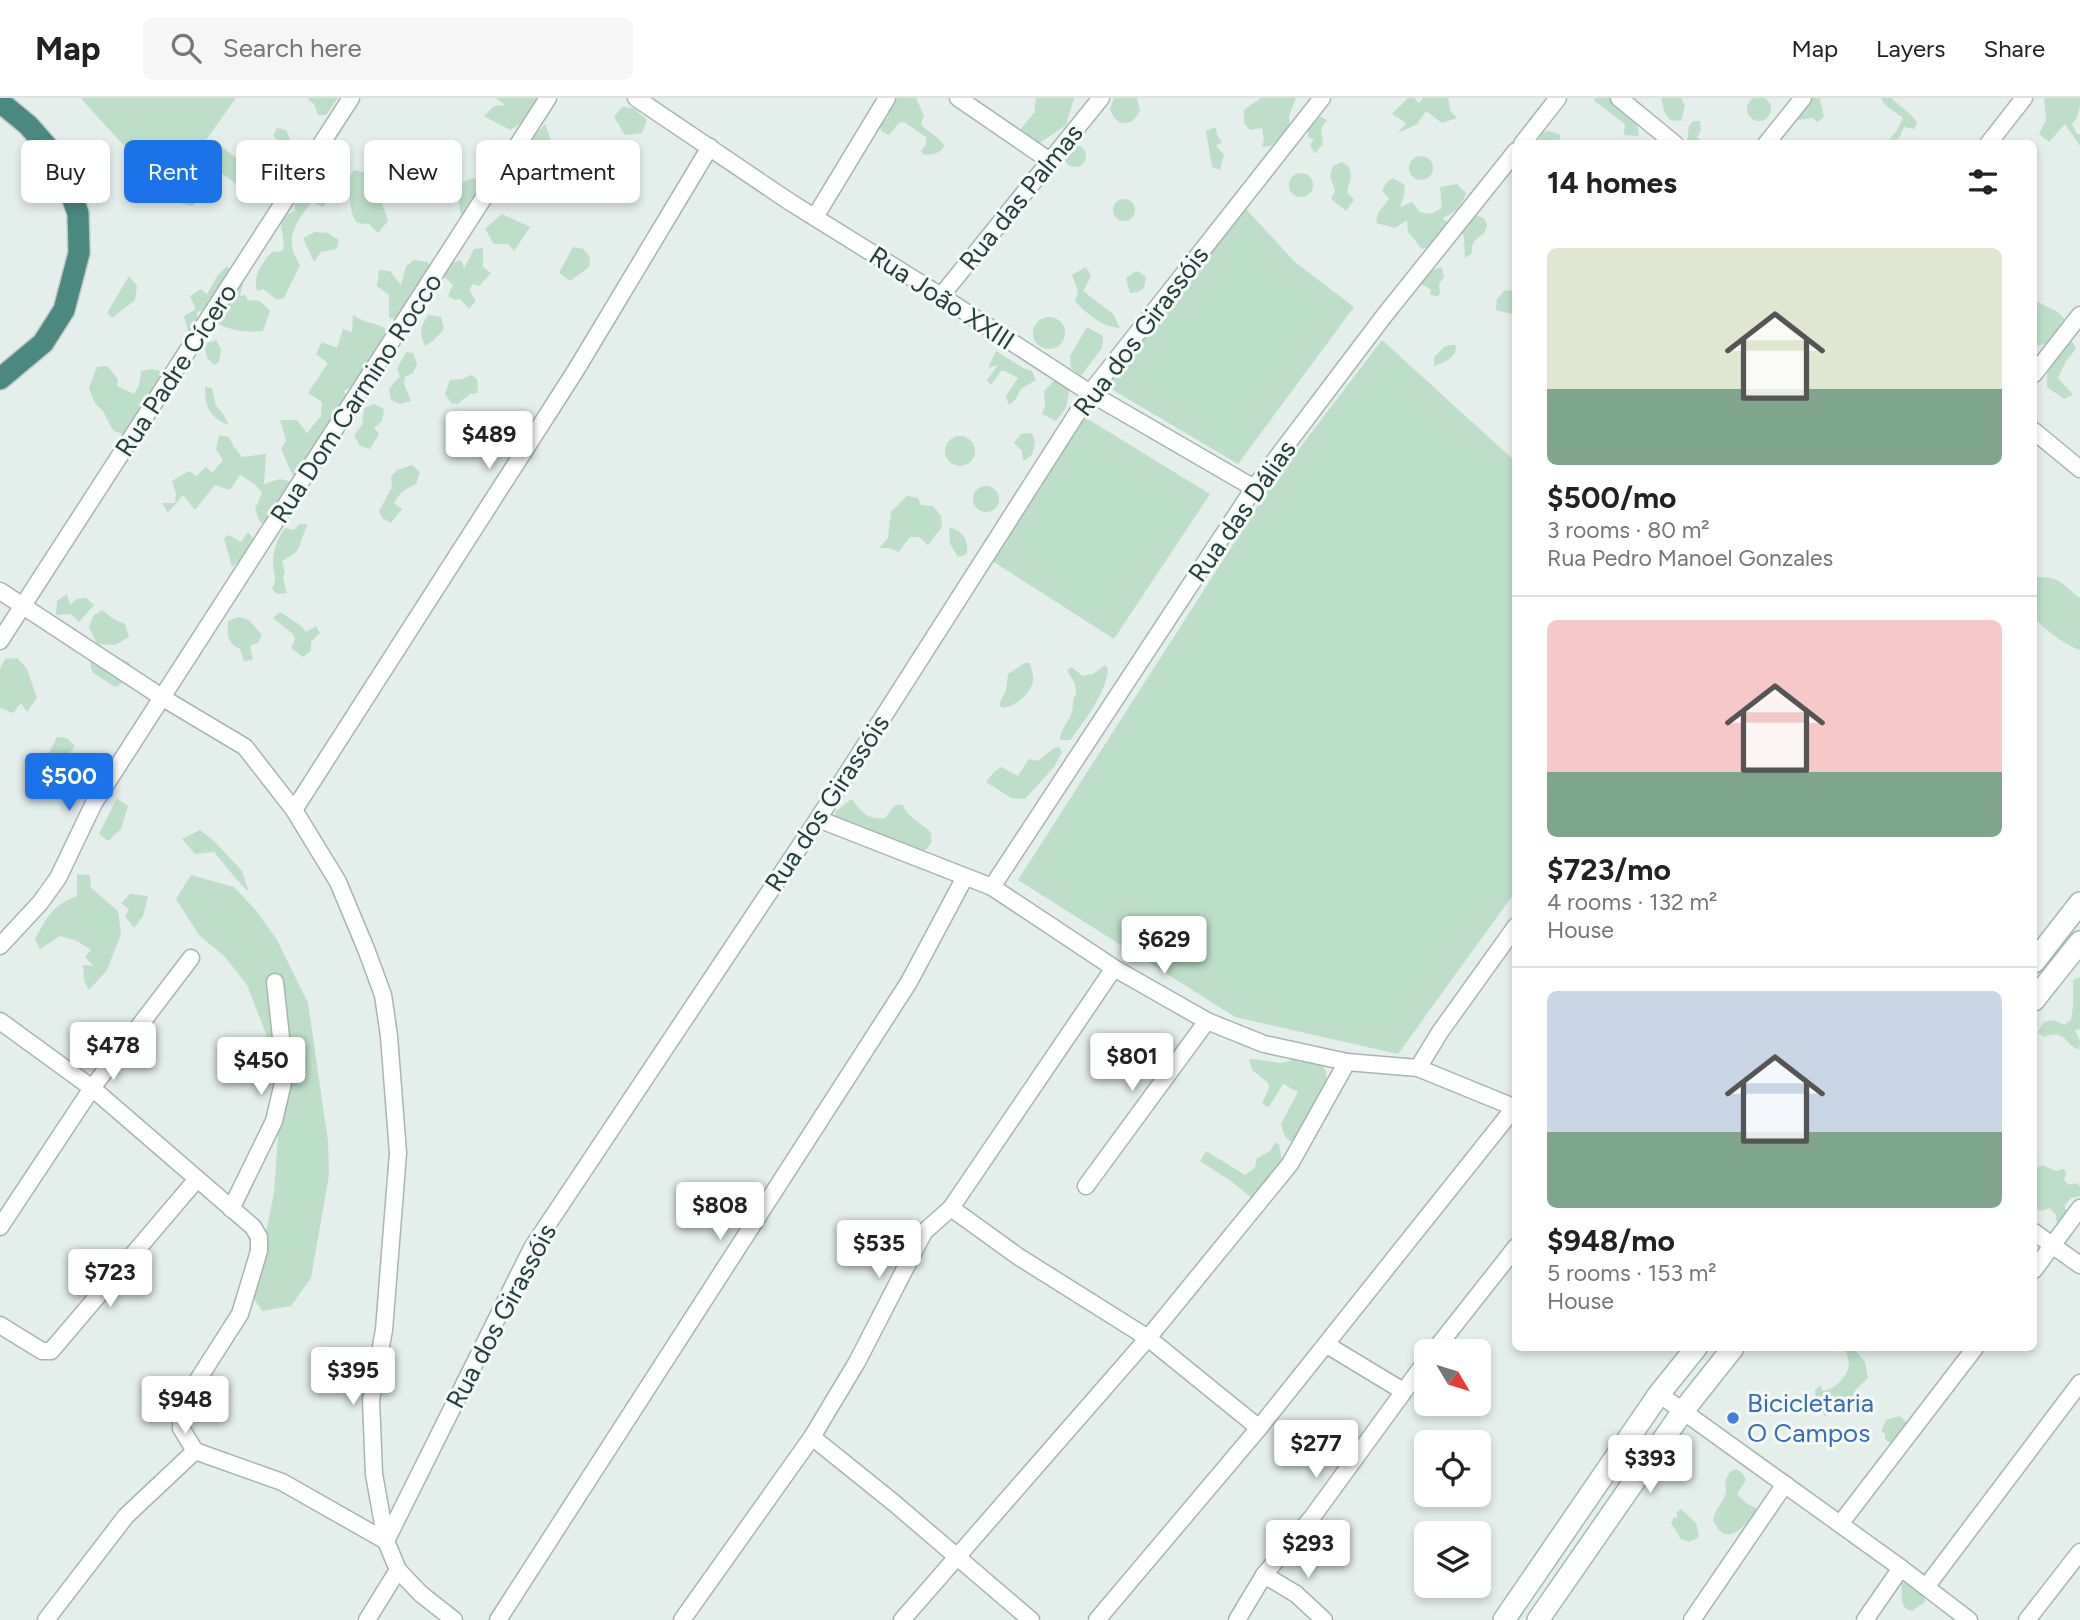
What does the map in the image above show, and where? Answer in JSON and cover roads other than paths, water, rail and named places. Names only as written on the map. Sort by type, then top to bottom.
[{"type":"highway","points":[[0,102],[28,125],[57,158],[78,214],[79,253],[64,310],[43,343],[0,379]]},
{"type":"highway","points":[[0,115],[28,125]]},
{"type":"main road","points":[[2037,958],[2080,903]]},
{"type":"main road","points":[[2037,996],[2080,942]]},
{"type":"main road","points":[[1504,1620],[1659,1394],[1694,1351]]},
{"type":"main road","points":[[1538,1620],[1683,1411],[1731,1351]]},
{"type":"street","name":"Rua Padre Cícero","points":[[0,640],[351,98]]},
{"type":"street","name":"Rua Dom Carmino Rocco","points":[[0,946],[40,903],[58,878],[94,803],[548,98]]},
{"type":"street","name":"Rua João XXIII","points":[[636,98],[662,105],[710,148],[815,218],[1090,393],[1254,488]]},
{"type":"street","points":[[815,218],[887,98]]},
{"type":"street","points":[[958,98],[1051,161]]},
{"type":"street","name":"Rua das Palmas","points":[[941,296],[1101,98]]},
{"type":"street","name":"Rua dos Girassóis","points":[[386,1541],[532,1248],[818,819],[1090,393],[1322,98]]},
{"type":"street","points":[[1525,140],[1558,98]]},
{"type":"street","points":[[1619,98],[1670,140]]},
{"type":"street","points":[[1769,140],[1803,98]]},
{"type":"street","points":[[1991,140],[2024,98]]},
{"type":"street","points":[[294,810],[576,370],[710,148]]},
{"type":"street","name":"Rua das Dálias","points":[[992,887],[1254,488],[1384,316],[1512,156]]},
{"type":"street","points":[[2037,370],[2080,315]]},
{"type":"street","points":[[2037,433],[2080,469]]},
{"type":"street","points":[[0,591],[163,698],[245,747],[294,810],[338,882],[383,995],[398,1153],[384,1330],[371,1400],[374,1474],[386,1541],[398,1570],[421,1594],[454,1620]]},
{"type":"street","points":[[818,819],[992,887],[1114,968],[1207,1021],[1264,1044],[1347,1062],[1418,1068],[1512,1107]]},
{"type":"street","points":[[498,1620],[909,982],[965,877]]},
{"type":"street","points":[[1418,1068],[1440,1032],[1512,932]]},
{"type":"street","points":[[0,1227],[92,1088],[191,958]]},
{"type":"street","points":[[682,1620],[812,1437],[857,1362],[924,1232],[951,1208],[1114,968]]},
{"type":"street","points":[[231,1209],[274,1121],[285,1074],[275,982]]},
{"type":"street","points":[[0,1021],[92,1088],[253,1227],[259,1237],[259,1251],[240,1314],[182,1408],[181,1428],[195,1451],[282,1482],[386,1541]]},
{"type":"street","points":[[1086,1186],[1207,1021]]},
{"type":"street","points":[[902,1620],[1148,1338],[1290,1164],[1347,1062]]},
{"type":"street","points":[[1097,1620],[1327,1345],[1512,1112]]},
{"type":"street","points":[[0,1325],[42,1351],[51,1351],[197,1179]]},
{"type":"street","points":[[951,1208],[1018,1257],[1148,1338],[1259,1428]]},
{"type":"street","points":[[2037,1266],[2080,1208]]},
{"type":"street","points":[[2037,1234],[2080,1265]]},
{"type":"street","points":[[1443,1339],[1512,1252]]},
{"type":"street","points":[[1327,1345],[1403,1391]]},
{"type":"street","points":[[1840,1524],[1973,1351]]},
{"type":"street","points":[[1237,1620],[1264,1575],[1313,1516],[1414,1377]]},
{"type":"street","points":[[1926,1587],[2080,1383]]},
{"type":"street","points":[[1659,1394],[1969,1620]]},
{"type":"street","points":[[812,1437],[958,1556],[1031,1620]]},
{"type":"street","points":[[46,1620],[126,1516],[195,1451]]},
{"type":"street","points":[[1692,1620],[1785,1484]]},
{"type":"street","points":[[2027,1620],[2080,1552]]},
{"type":"street","points":[[1865,1620],[1901,1568]]},
{"type":"street","points":[[367,1620],[398,1570]]},
{"type":"street","points":[[1264,1575],[1296,1594],[1324,1620]]},
{"type":"place","name":"Bicicletaria O Campos","points":[[1733,1418]]}]
